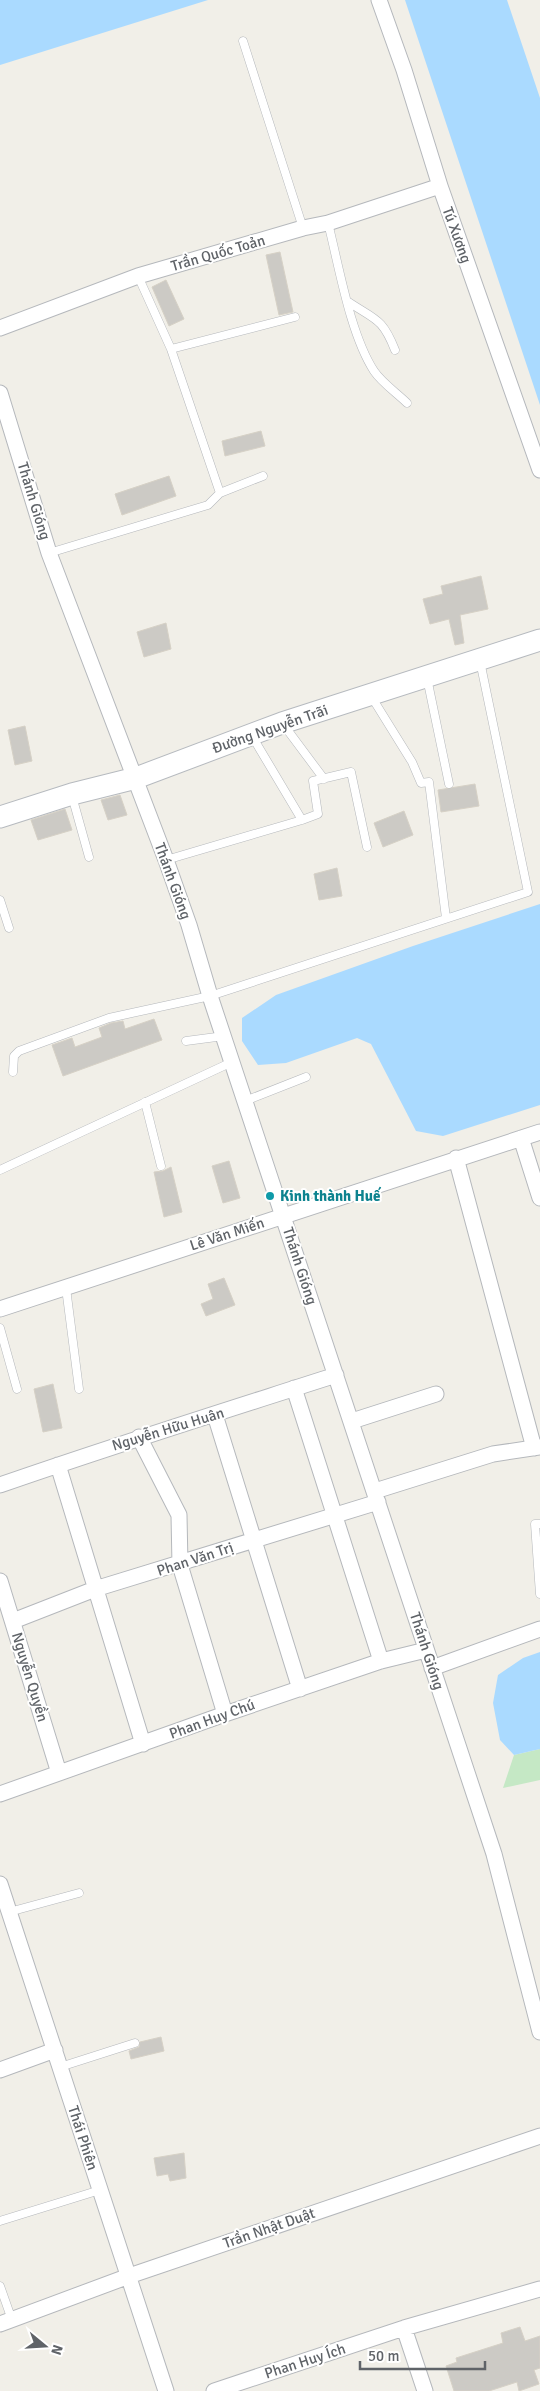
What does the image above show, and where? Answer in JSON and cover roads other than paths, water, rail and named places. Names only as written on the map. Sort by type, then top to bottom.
[{"type":"main road","name":"Đường Nguyễn Trãi","points":[[0,817],[72,794],[136,778],[282,723],[371,696],[540,640]]},
{"type":"street","name":"Tú Xương","points":[[379,0],[404,70],[440,186],[540,470]]},
{"type":"street","name":"Trần Quốc Toản","points":[[0,328],[138,276],[303,228],[328,223],[440,186]]},
{"type":"street","name":"Thánh Gióng","points":[[0,393],[50,552],[136,778],[189,925],[210,996],[494,1854],[540,2032]]},
{"type":"street","name":"Lê Văn Miến","points":[[0,1309],[540,1132]]},
{"type":"street","points":[[521,1138],[540,1198]]},
{"type":"street","points":[[456,1158],[537,1447]]},
{"type":"street","name":"Nguyễn Hữu Huân","points":[[0,1484],[139,1437],[215,1415],[336,1375]]},
{"type":"street","points":[[294,1388],[381,1661]]},
{"type":"street","points":[[352,1421],[436,1394]]},
{"type":"street","points":[[215,1415],[300,1689]]},
{"type":"street","points":[[139,1437],[179,1515],[180,1564],[224,1714]]},
{"type":"street","name":"Phan Văn Trị","points":[[14,1621],[95,1589],[336,1515],[376,1497],[493,1454],[537,1447]]},
{"type":"street","points":[[58,1465],[144,1744]]},
{"type":"street","name":"Nguyễn Quyền","points":[[0,1581],[14,1621],[59,1773]]},
{"type":"street","points":[[432,1668],[540,1629]]},
{"type":"street","name":"Phan Huy Chú","points":[[0,1794],[224,1714],[381,1661],[426,1650]]},
{"type":"street","name":"Thái Phiên","points":[[1,1888],[166,2391]]},
{"type":"street","points":[[0,2070],[55,2050]]},
{"type":"street","name":"Trần Nhật Duật","points":[[6,2322],[129,2276],[540,2136]]},
{"type":"street","name":"Phan Huy Ích","points":[[214,2391],[404,2328],[540,2289]]},
{"type":"street","points":[[404,2328],[425,2391]]},
{"type":"lane","points":[[243,41],[303,228]]},
{"type":"lane","points":[[328,223],[347,301],[359,337],[374,372],[407,404]]},
{"type":"lane","points":[[138,276],[171,349],[220,493]]},
{"type":"lane","points":[[347,301],[381,322],[387,330],[395,350]]},
{"type":"lane","points":[[171,349],[295,317]]},
{"type":"lane","points":[[50,552],[208,505],[220,493],[263,476]]},
{"type":"lane","points":[[13,1072],[14,1056],[19,1051],[109,1018],[210,996],[528,892],[480,659]]},
{"type":"lane","points":[[426,678],[449,784]]},
{"type":"lane","points":[[371,696],[412,762],[421,784],[429,782],[446,918]]},
{"type":"lane","points":[[282,723],[324,779]]},
{"type":"lane","points":[[251,734],[302,820]]},
{"type":"lane","points":[[166,860],[318,814],[313,782],[351,772],[367,846]]},
{"type":"lane","points":[[72,794],[88,857]]},
{"type":"lane","points":[[0,900],[9,928]]},
{"type":"lane","points":[[186,1041],[224,1036]]},
{"type":"lane","points":[[0,1170],[232,1062]]},
{"type":"lane","points":[[245,1101],[306,1077]]},
{"type":"lane","points":[[145,1102],[161,1166]]},
{"type":"lane","points":[[66,1288],[79,1389]]},
{"type":"lane","points":[[0,1328],[17,1389]]},
{"type":"lane","points":[[540,1524],[535,1524],[540,1594]]},
{"type":"lane","points":[[9,1912],[79,1893]]},
{"type":"lane","points":[[60,2067],[135,2043]]},
{"type":"lane","points":[[0,2222],[100,2190]]},
{"type":"lane","points":[[0,2286],[6,2322]]},
{"type":"water","points":[[0,0],[208,0],[0,65]]},
{"type":"water","points":[[405,0],[507,0],[540,98],[540,405]]},
{"type":"water","points":[[540,904],[540,1105],[443,1136],[416,1131],[371,1044],[357,1038],[286,1063],[258,1065],[242,1041],[242,1018],[276,995],[413,946]]},
{"type":"water","points":[[540,1652],[540,1749],[514,1755],[500,1740],[493,1703],[498,1675],[523,1658]]},
{"type":"place","name":"Kinh thành Huế","points":[[270,1196]]}]
